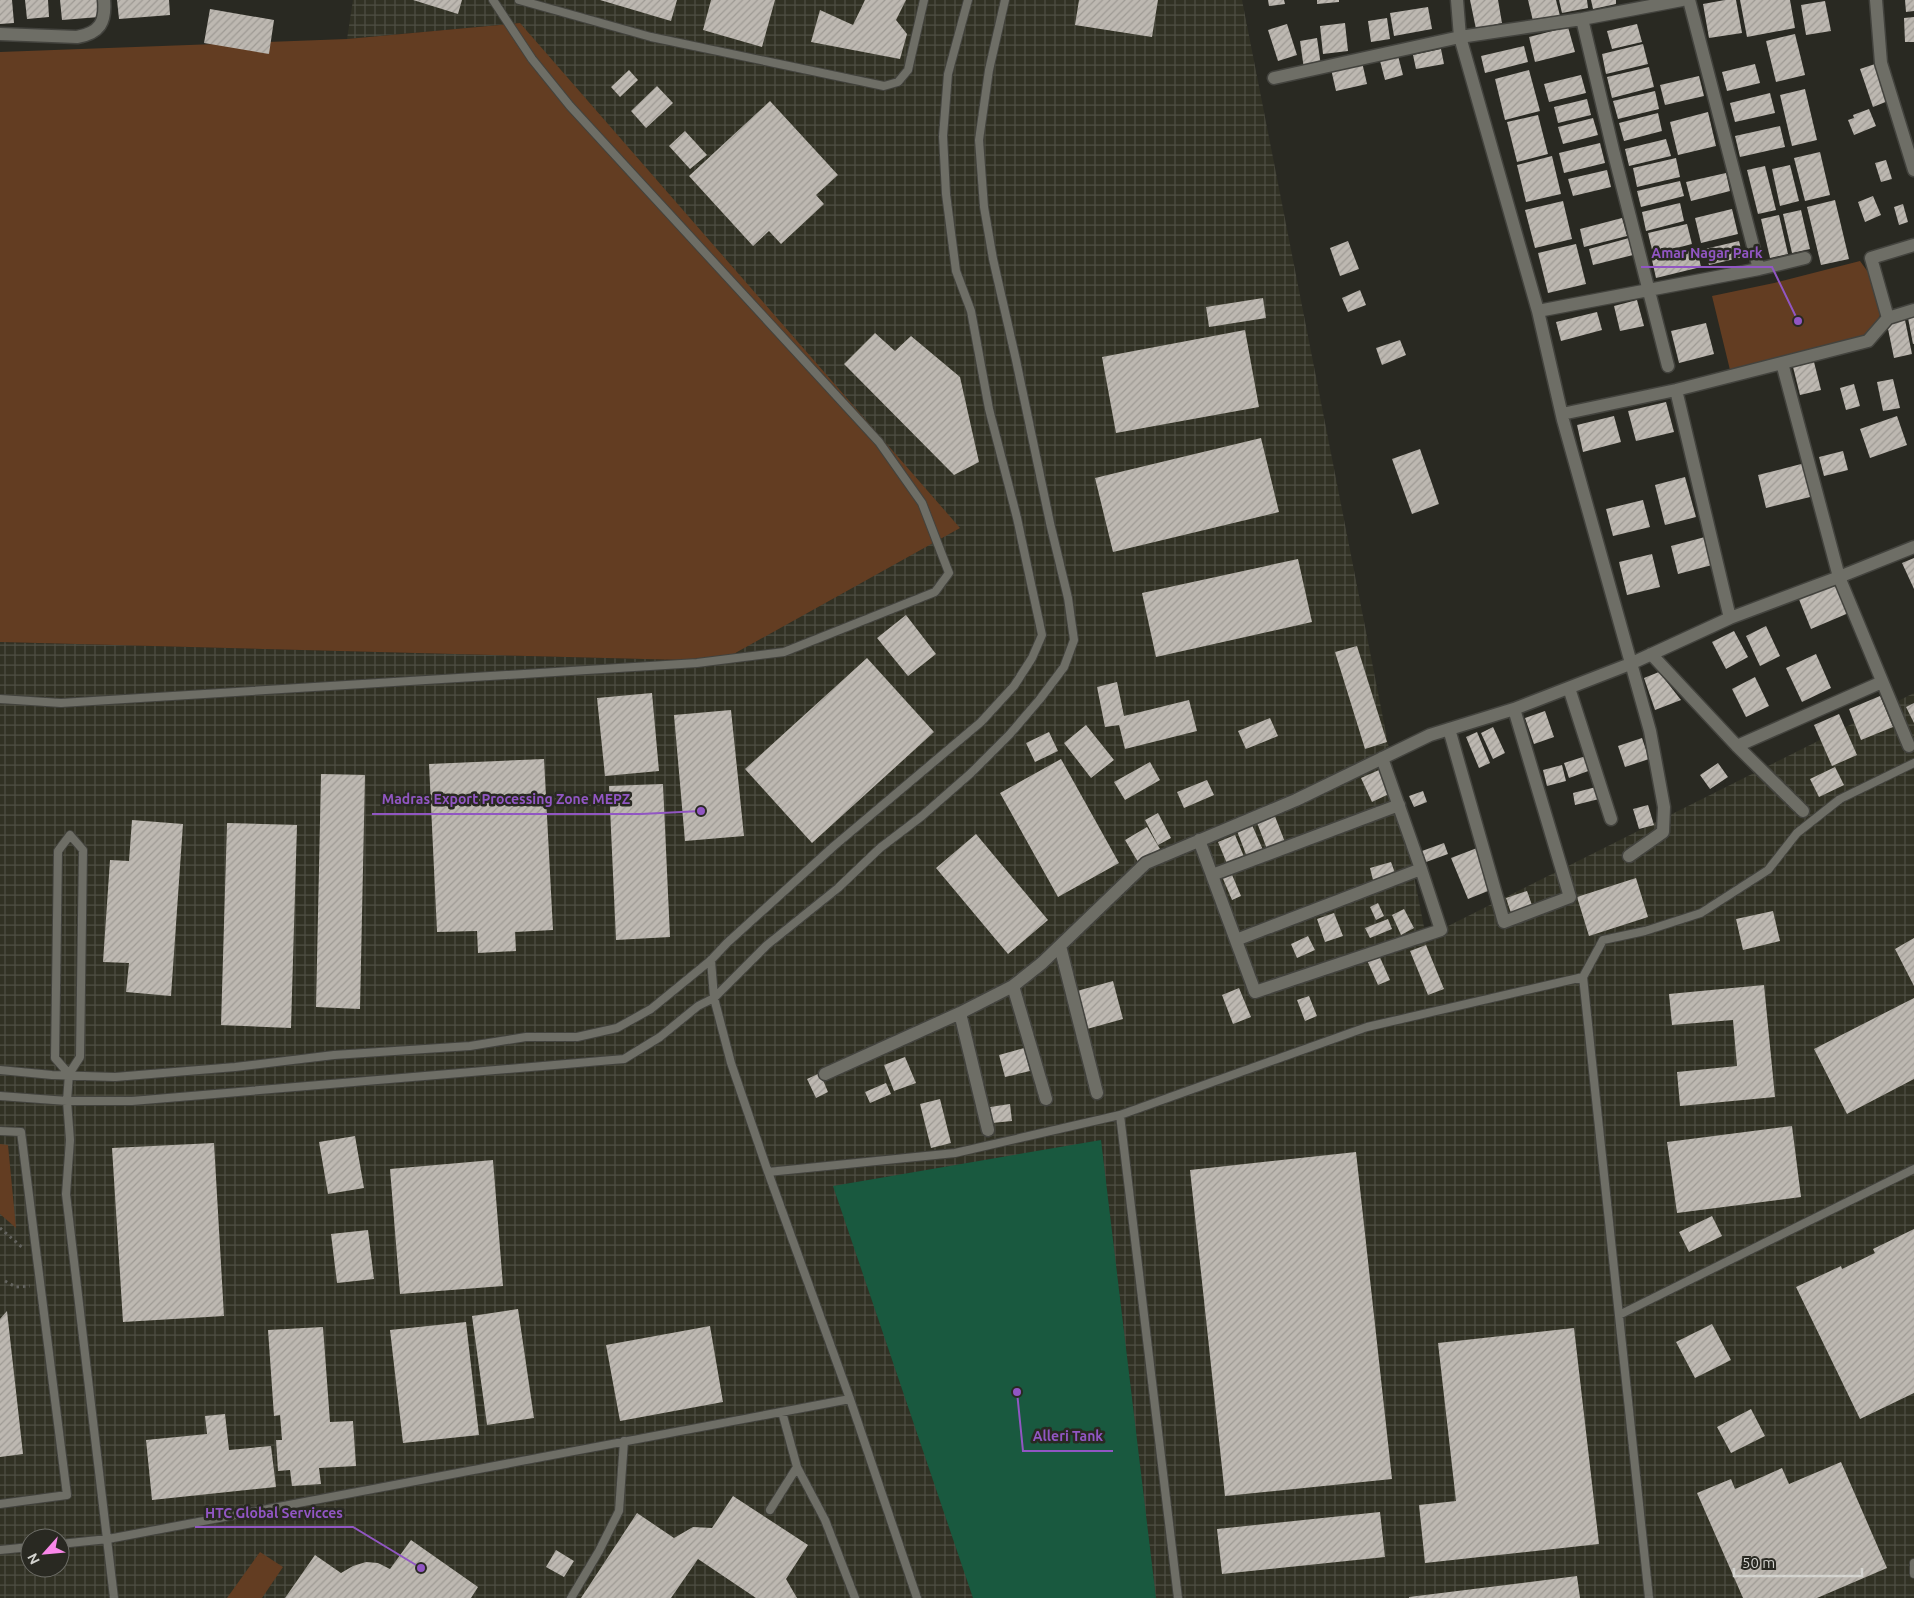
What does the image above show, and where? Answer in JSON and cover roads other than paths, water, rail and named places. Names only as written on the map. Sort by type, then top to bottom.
[{"type":"street","points":[[0,34],[77,37],[88,35],[102,24],[105,12],[104,0]]},
{"type":"street","points":[[1457,0],[1460,37],[1538,311],[1562,414],[1650,731],[1664,807],[1663,832],[1629,856]]},
{"type":"street","points":[[1274,78],[1460,37],[1582,19],[1682,0]]},
{"type":"street","points":[[1690,0],[1758,269]]},
{"type":"street","points":[[1876,0],[1881,63],[1914,170]]},
{"type":"street","points":[[1582,19],[1668,366]]},
{"type":"street","points":[[1888,318],[1871,258],[1914,245]]},
{"type":"street","points":[[1538,311],[1758,269],[1805,258]]},
{"type":"street","points":[[1562,414],[1676,390],[1868,341],[1888,318],[1914,310]]},
{"type":"street","points":[[1782,363],[1839,577],[1909,746]]},
{"type":"street","points":[[1676,390],[1730,618]]},
{"type":"street","points":[[825,1074],[960,1014],[1013,986],[1042,963],[1146,863],[1296,800],[1430,735],[1514,709],[1569,688],[1630,664],[1730,618],[1914,547]]},
{"type":"street","points":[[1651,654],[1737,746],[1803,811]]},
{"type":"street","points":[[1737,746],[1882,682]]},
{"type":"street","points":[[1569,688],[1611,819]]},
{"type":"street","points":[[1449,729],[1504,922],[1570,897],[1514,709]]},
{"type":"street","points":[[1199,840],[1255,992],[1441,930],[1422,869],[1382,758]]},
{"type":"street","points":[[1212,874],[1398,805]]},
{"type":"street","points":[[1236,940],[1422,869]]},
{"type":"street","points":[[1060,946],[1097,1093]]},
{"type":"street","points":[[1013,986],[1046,1099]]},
{"type":"street","points":[[960,1014],[988,1130]]},
{"type":"lane","points":[[0,699],[61,703],[697,663],[784,652],[935,592],[949,573],[922,503],[879,442],[570,106],[532,59],[494,0]]},
{"type":"lane","points":[[519,0],[651,37],[884,86],[898,82],[908,70],[924,0]]},
{"type":"lane","points":[[0,1070],[52,1075],[69,1074],[115,1077],[235,1067],[334,1055],[470,1046],[526,1038],[577,1037],[617,1028],[651,1008],[711,960],[727,943],[834,846],[981,722],[1014,686],[1032,658],[1042,635],[1017,518],[989,409],[971,311],[956,271],[946,194],[943,136],[948,74],[968,0]]},
{"type":"lane","points":[[0,1096],[66,1101],[132,1101],[624,1059],[660,1037],[698,1006],[714,998],[767,944],[838,888],[880,848],[922,816],[971,773],[1010,734],[1064,667],[1074,640],[1068,598],[993,259],[984,207],[978,140],[989,70],[1004,0]]},
{"type":"lane","points":[[1650,1598],[1583,977],[1603,940],[1645,931],[1701,913],[1768,870],[1797,833],[1840,799],[1914,762]]},
{"type":"lane","points":[[69,1074],[55,1058],[58,851],[70,835],[83,850],[80,1057],[69,1074],[66,1101],[70,1140],[66,1194],[114,1598]]},
{"type":"lane","points":[[711,960],[714,998],[731,1063],[768,1172],[850,1399],[917,1598]]},
{"type":"lane","points":[[768,1172],[955,1153],[1120,1115],[1366,1027],[1583,977]]},
{"type":"lane","points":[[1120,1115],[1178,1598]]},
{"type":"lane","points":[[0,1131],[21,1132],[67,1495],[0,1504]]},
{"type":"lane","points":[[1619,1315],[1914,1170]]},
{"type":"lane","points":[[70,1543],[108,1539],[850,1399]]},
{"type":"lane","points":[[782,1412],[797,1467],[825,1520],[855,1598]]},
{"type":"lane","points":[[571,1598],[599,1551],[619,1511],[624,1441]]},
{"type":"lane","points":[[770,1510],[797,1467]]},
{"type":"lane","points":[[0,1550],[20,1548]]},
{"type":"lane","points":[[1914,1563],[1914,1574]]},
{"type":"place","name":"Amar Nagar Park","points":[[1798,321]]},
{"type":"place","name":"Madras Export Processing Zone MEPZ","points":[[701,811]]},
{"type":"place","name":"Alleri Tank","points":[[1017,1392]]},
{"type":"place","name":"HTC Global Servicces","points":[[421,1568]]}]
